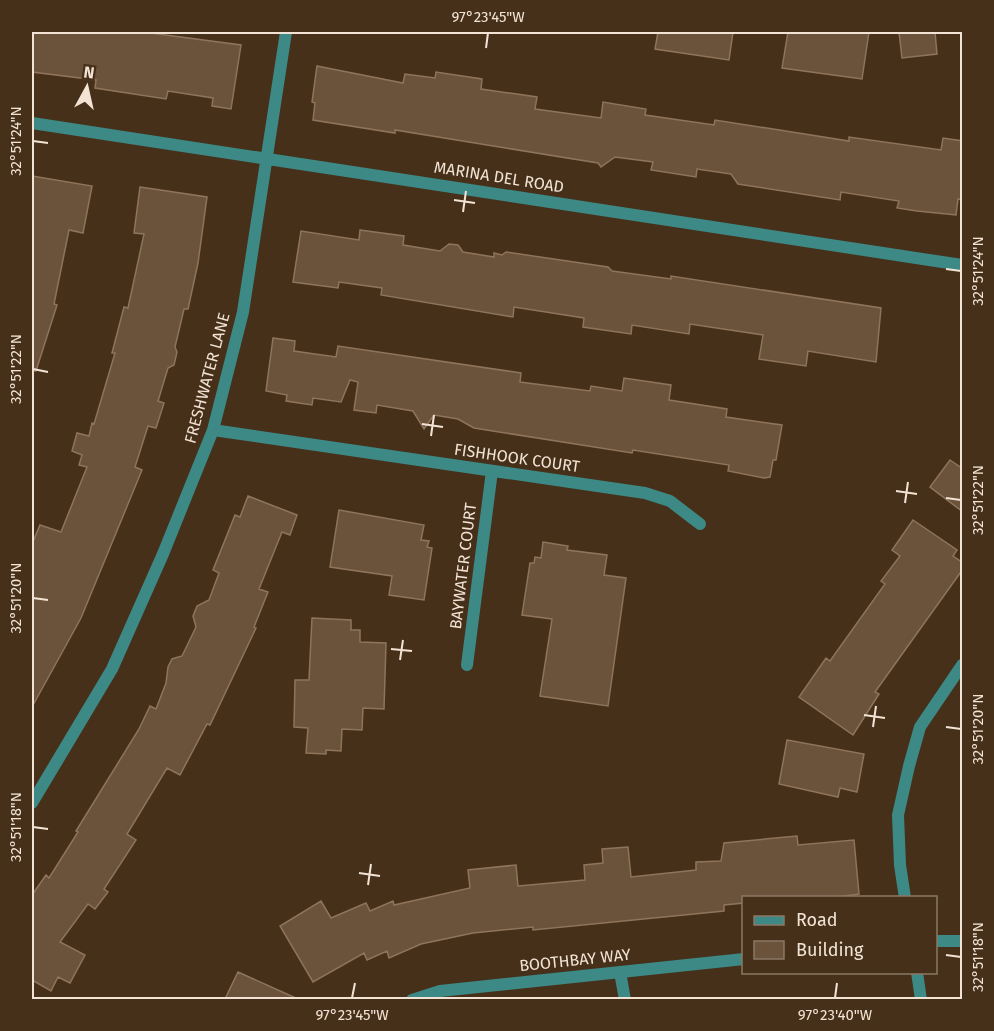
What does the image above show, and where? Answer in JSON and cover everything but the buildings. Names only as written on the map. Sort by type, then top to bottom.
[{"type":"street","name":"FRESHWATER LANE","points":[[32,803],[112,669],[163,554],[213,430],[243,312],[286,32]]},
{"type":"street","name":"MARINA DEL ROAD","points":[[32,123],[963,265]]},
{"type":"street","name":"FISHHOOK COURT","points":[[213,430],[645,493],[670,501],[700,524]]},
{"type":"street","name":"BAYWATER COURT","points":[[467,665],[492,471]]},
{"type":"street","points":[[905,896],[900,865],[898,815],[909,766],[920,727],[963,664]]},
{"type":"street","points":[[937,941],[963,941]]},
{"type":"street","name":"BOOTHBAY WAY","points":[[412,999],[440,991],[742,959]]},
{"type":"street","points":[[620,972],[626,999]]},
{"type":"street","points":[[917,974],[921,999]]}]
